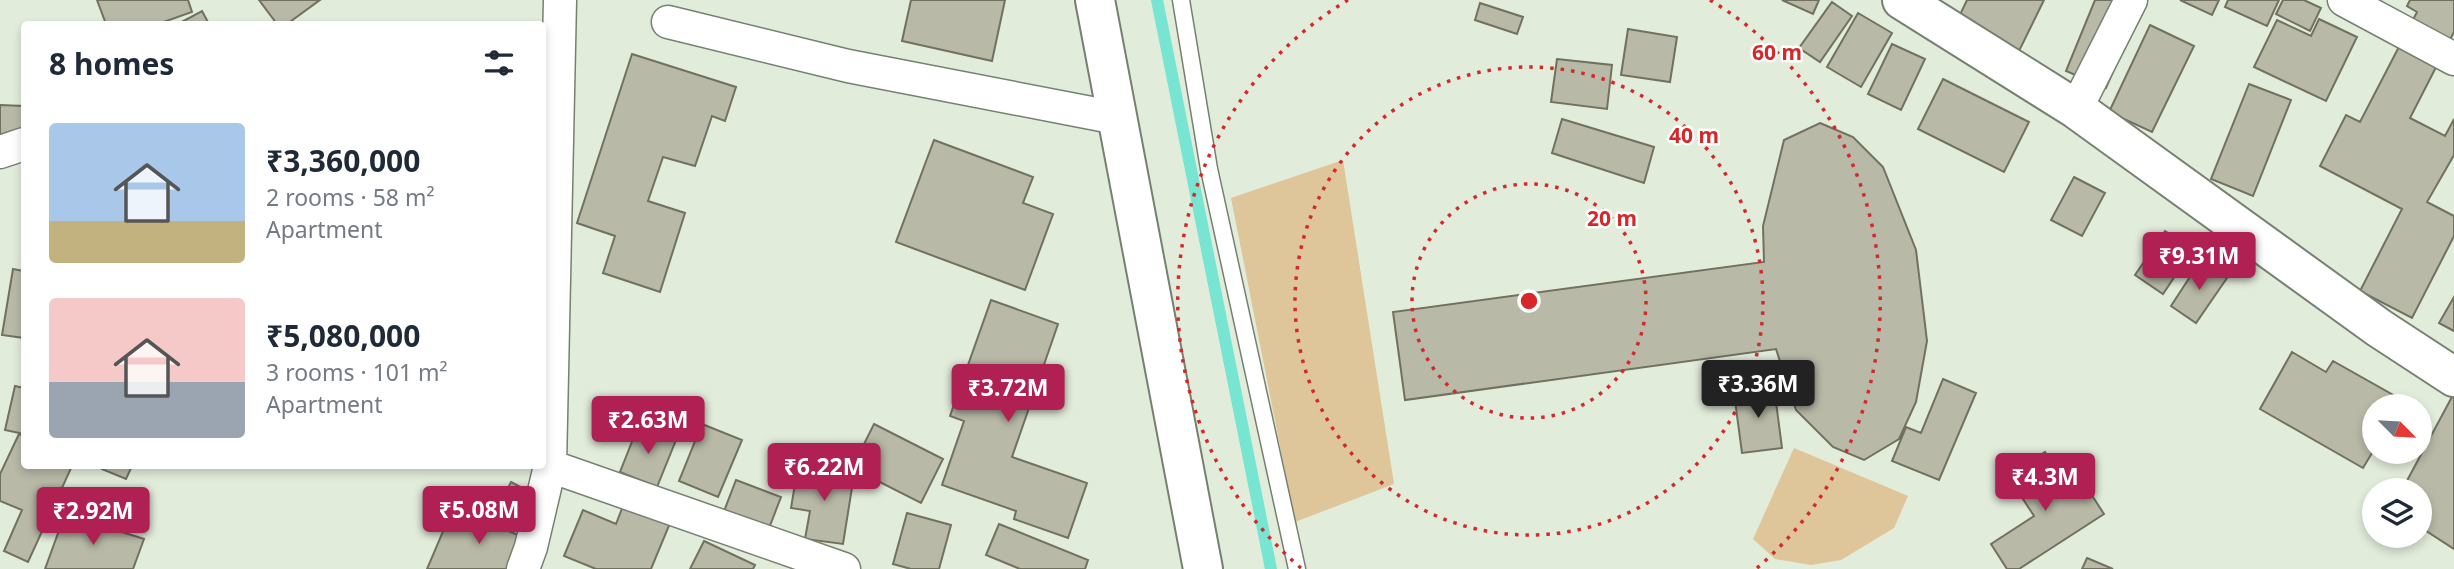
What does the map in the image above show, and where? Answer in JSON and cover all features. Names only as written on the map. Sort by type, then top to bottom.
[{"type":"street","points":[[560,0],[547,449],[844,569]]},
{"type":"street","points":[[1095,0],[1203,569]]},
{"type":"street","points":[[1902,0],[2076,109],[2379,328],[2454,377]]},
{"type":"street","points":[[2076,109],[2131,0]]},
{"type":"street","points":[[2344,0],[2454,59]]},
{"type":"street","points":[[668,22],[848,66],[1117,118]]},
{"type":"street","points":[[0,152],[21,145]]},
{"type":"street","points":[[523,569],[531,547],[544,469]]},
{"type":"lane","points":[[1181,0],[1209,169],[1297,569]]},
{"type":"shaded area","points":[[1343,160],[1394,484],[1295,522],[1231,198]]},
{"type":"shaded area","points":[[1794,448],[1908,496],[1894,528],[1841,560],[1811,565],[1775,559],[1753,539]]},
{"type":"building","points":[[97,0],[188,0],[192,12],[166,21],[105,21]]},
{"type":"building","points":[[259,0],[320,0],[291,21],[275,21]]},
{"type":"building","points":[[911,0],[1005,0],[992,61],[902,41]]},
{"type":"building","points":[[1782,0],[1819,0],[1813,14]]},
{"type":"building","points":[[1967,0],[2044,0],[2019,51],[1957,21]]},
{"type":"building","points":[[2095,0],[2144,0],[2106,88],[2066,71]]},
{"type":"building","points":[[2180,0],[2219,0],[2212,15]]},
{"type":"building","points":[[2228,0],[2279,0],[2267,26],[2225,7]]},
{"type":"building","points":[[2283,0],[2304,0],[2321,8],[2310,31],[2276,14]]},
{"type":"building","points":[[2410,0],[2454,0],[2454,32],[2410,118],[2445,136],[2454,119],[2454,155],[2427,202],[2454,216],[2454,236],[2412,318],[2360,291],[2402,209],[2320,166],[2346,115],[2360,122],[2417,12],[2407,6]]},
{"type":"building","points":[[1832,2],[1852,16],[1820,62],[1799,48]]},
{"type":"building","points":[[1480,3],[1523,17],[1517,34],[1475,20]]},
{"type":"building","points":[[202,11],[207,21],[184,21]]},
{"type":"building","points":[[1858,13],[1892,33],[1861,87],[1827,67]]},
{"type":"building","points":[[2319,19],[2357,37],[2326,101],[2254,67],[2277,20],[2311,36]]},
{"type":"building","points":[[2150,25],[2194,46],[2152,132],[2109,112]]},
{"type":"building","points":[[1628,29],[1677,37],[1670,82],[1621,75]]},
{"type":"building","points":[[1892,44],[1925,59],[1901,110],[1868,94]]},
{"type":"building","points":[[632,54],[736,87],[725,121],[712,116],[695,166],[663,157],[648,201],[685,213],[660,292],[603,273],[615,236],[577,223]]},
{"type":"building","points":[[1557,59],[1612,65],[1607,109],[1551,102]]},
{"type":"building","points":[[1943,79],[2029,122],[2004,172],[1918,129]]},
{"type":"building","points":[[2249,84],[2291,100],[2253,196],[2211,179]]},
{"type":"building","points":[[0,105],[21,106],[21,145],[0,145]]},
{"type":"building","points":[[1562,119],[1654,147],[1644,183],[1552,153]]},
{"type":"building","points":[[1820,123],[1853,137],[1883,167],[1916,250],[1927,341],[1916,402],[1899,439],[1864,460],[1833,447],[1796,410],[1776,349],[1405,400],[1393,312],[1764,262],[1763,226],[1784,140]]},
{"type":"building","points":[[934,140],[1033,177],[1023,203],[1053,214],[1025,290],[896,242]]},
{"type":"building","points":[[2074,177],[2105,193],[2082,236],[2051,220]]},
{"type":"building","points":[[2165,231],[2193,249],[2163,294],[2135,275]]},
{"type":"building","points":[[2201,260],[2227,278],[2196,323],[2171,306]]},
{"type":"building","points":[[13,269],[21,270],[21,338],[2,335]]},
{"type":"building","points":[[2454,297],[2454,331],[2439,323]]},
{"type":"building","points":[[991,300],[1058,324],[1012,457],[1087,483],[1068,538],[1014,519],[1016,511],[942,485],[964,421],[950,416]]},
{"type":"building","points":[[2292,352],[2326,372],[2333,361],[2391,394],[2362,394],[2362,464],[2365,464],[2363,468],[2260,409]]},
{"type":"building","points":[[1943,379],[1976,393],[1939,480],[1892,461],[1906,427],[1921,433]]},
{"type":"building","points":[[15,386],[21,387],[21,433],[5,430]]},
{"type":"building","points":[[1774,387],[1782,448],[1742,453],[1734,393]]},
{"type":"building","points":[[2453,395],[2454,549],[2432,535],[2432,478],[2408,478],[2416,464],[2432,464],[2432,434]]},
{"type":"building","points":[[639,424],[676,440],[657,487],[620,472]]},
{"type":"building","points":[[702,424],[742,440],[718,497],[679,481]]},
{"type":"building","points":[[874,424],[943,459],[921,503],[852,468]]},
{"type":"building","points":[[19,434],[21,469],[71,469],[28,562],[4,551],[22,510],[0,501],[0,474]]},
{"type":"building","points":[[2045,452],[2069,489],[2082,480],[2104,514],[2019,569],[2007,569],[1991,544],[2034,516],[2008,476]]},
{"type":"building","points":[[798,466],[854,475],[843,544],[805,539],[810,511],[791,508]]},
{"type":"building","points":[[102,469],[131,469],[126,479]]},
{"type":"building","points":[[633,480],[680,499],[651,569],[596,569],[564,556],[583,510],[616,524]]},
{"type":"building","points":[[736,480],[781,497],[766,536],[721,519]]},
{"type":"building","points":[[511,482],[541,498],[527,524],[498,508]]},
{"type":"building","points":[[453,508],[535,542],[524,569],[427,569]]},
{"type":"building","points":[[907,513],[951,525],[939,569],[911,569],[893,564]]},
{"type":"building","points":[[65,514],[144,539],[133,569],[45,569]]},
{"type":"building","points":[[999,524],[1088,560],[1085,569],[1020,569],[986,555]]},
{"type":"building","points":[[704,541],[755,565],[753,569],[690,569]]},
{"type":"building","points":[[2087,558],[2113,569],[2082,569]]},
{"type":"waterway","points":[[1157,0],[1271,569]]}]
